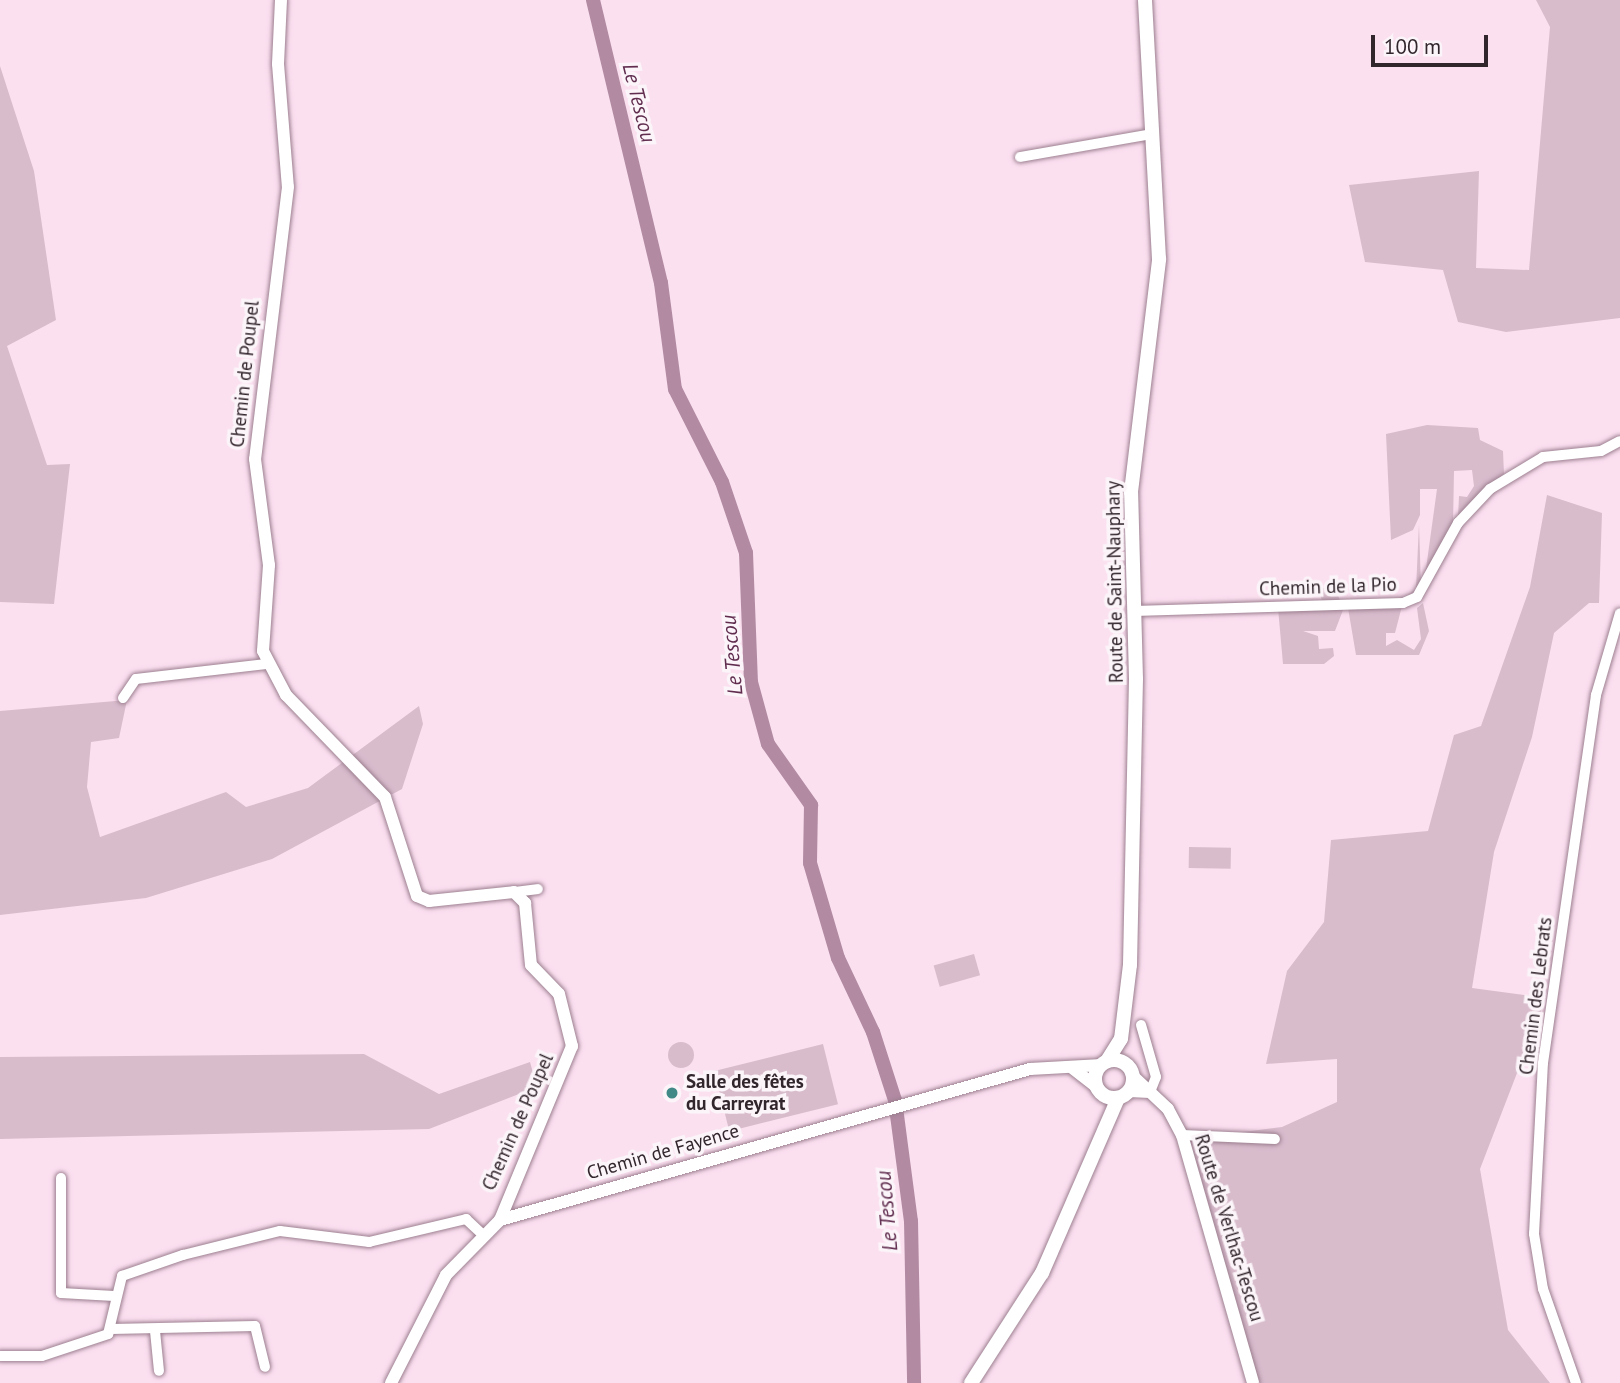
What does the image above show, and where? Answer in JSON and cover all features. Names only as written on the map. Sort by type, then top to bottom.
[{"type":"main road","name":"Route de Saint-Nauphary","points":[[1130,1070],[1121,1039],[1130,965],[1134,611],[1132,483],[1158,259],[1145,0]]},
{"type":"main road","name":"Route de Saint-Nauphary","points":[[1097,1088],[1104,1063],[1121,1039]]},
{"type":"main road","points":[[971,1383],[1047,1264],[1102,1123],[1124,1095],[1130,1070],[1104,1063]]},
{"type":"main road","points":[[1102,1123],[1097,1088],[1124,1095]]},
{"type":"street","name":"Chemin de Poupel","points":[[266,664],[269,565],[255,459],[288,187],[278,64],[281,0]]},
{"type":"street","points":[[1020,157],[1152,134]]},
{"type":"street","name":"Chemin de la Pio","points":[[1134,611],[1403,603],[1417,597],[1458,523],[1490,489],[1544,457],[1601,451],[1620,441]]},
{"type":"street","name":"Chemin des Lebrats","points":[[1576,1383],[1543,1289],[1534,1234],[1543,1063],[1596,695],[1620,612]]},
{"type":"street","points":[[123,698],[136,679],[266,664],[286,695],[385,797],[417,896],[429,901],[538,889]]},
{"type":"street","name":"Chemin de Poupel","points":[[500,1220],[572,1042],[559,994],[535,976],[525,903],[514,892]]},
{"type":"street","points":[[1124,1095],[1150,1092],[1156,1077],[1140,1025]]},
{"type":"street","name":"Chemin de Fayence","points":[[391,1383],[446,1275],[481,1233],[500,1220],[1030,1069],[1104,1063]]},
{"type":"street","points":[[1070,1067],[1097,1088]]},
{"type":"street","name":"Route de Verlhac-Tescou","points":[[1130,1070],[1182,1135],[1253,1383]]},
{"type":"street","points":[[1182,1135],[1275,1139]]},
{"type":"street","points":[[61,1178],[61,1293],[114,1296]]},
{"type":"street","points":[[111,1329],[114,1296],[132,1269],[280,1231],[369,1242],[466,1219],[481,1233]]},
{"type":"street","points":[[0,1356],[43,1356],[111,1329],[155,1331],[255,1326],[265,1367]]},
{"type":"street","points":[[155,1331],[159,1371]]},
{"type":"shaded area","points":[[1536,0],[1620,0],[1620,318],[1506,332],[1458,322],[1443,270],[1365,262],[1349,185],[1479,171],[1476,268],[1529,270],[1550,27]]},
{"type":"shaded area","points":[[0,66],[34,171],[56,320],[7,346],[47,465],[70,464],[54,604],[0,602]]},
{"type":"shaded area","points":[[1427,425],[1478,428],[1480,440],[1503,451],[1504,474],[1458,518],[1459,496],[1467,497],[1474,486],[1472,470],[1454,471],[1453,526],[1425,576],[1437,489],[1420,489],[1420,515],[1413,530],[1391,540],[1386,434]]},
{"type":"shaded area","points":[[1547,495],[1602,513],[1599,603],[1589,603],[1554,633],[1532,737],[1494,852],[1472,988],[1546,998],[1480,1169],[1508,1330],[1550,1383],[1257,1383],[1188,1139],[1282,1127],[1337,1102],[1337,1059],[1266,1064],[1287,971],[1324,922],[1331,840],[1428,831],[1454,735],[1481,726],[1530,587]]},
{"type":"shaded area","points":[[1419,524],[1421,587],[1407,596],[1416,589]]},
{"type":"shaded area","points":[[1306,582],[1337,592],[1343,610],[1335,631],[1303,631],[1318,636],[1319,649],[1333,648],[1334,656],[1324,664],[1283,664],[1278,608],[1323,603],[1320,595],[1304,594]]},
{"type":"shaded area","points":[[1423,603],[1429,631],[1419,655],[1356,655],[1348,608],[1402,606],[1395,633],[1386,633],[1386,646],[1397,640],[1414,650],[1421,639],[1417,608]]},
{"type":"shaded area","points":[[127,700],[119,738],[91,742],[87,787],[100,837],[226,792],[246,807],[308,788],[419,706],[423,724],[402,789],[272,859],[146,898],[0,915],[0,711]]},
{"type":"shaded area","points":[[1189,847],[1231,848],[1231,869],[1189,868]]},
{"type":"shaded area","points":[[974,954],[980,975],[940,987],[934,966]]},
{"type":"shaded area","points":[[681,1042],[690,1046],[694,1055],[690,1064],[681,1068],[672,1064],[668,1055],[672,1046]]},
{"type":"shaded area","points":[[823,1044],[838,1104],[729,1131],[714,1071]]},
{"type":"shaded area","points":[[364,1054],[439,1094],[530,1062],[537,1087],[429,1129],[0,1139],[0,1057]]},
{"type":"waterway","name":"Le Tescou","points":[[593,0],[661,283],[675,389],[722,482],[746,553],[751,682],[768,744],[811,805],[810,863],[838,958],[873,1032],[895,1100],[911,1221],[914,1383]]},
{"type":"place","name":"Salle des fêtes du Carreyrat","points":[[672,1093]]}]
